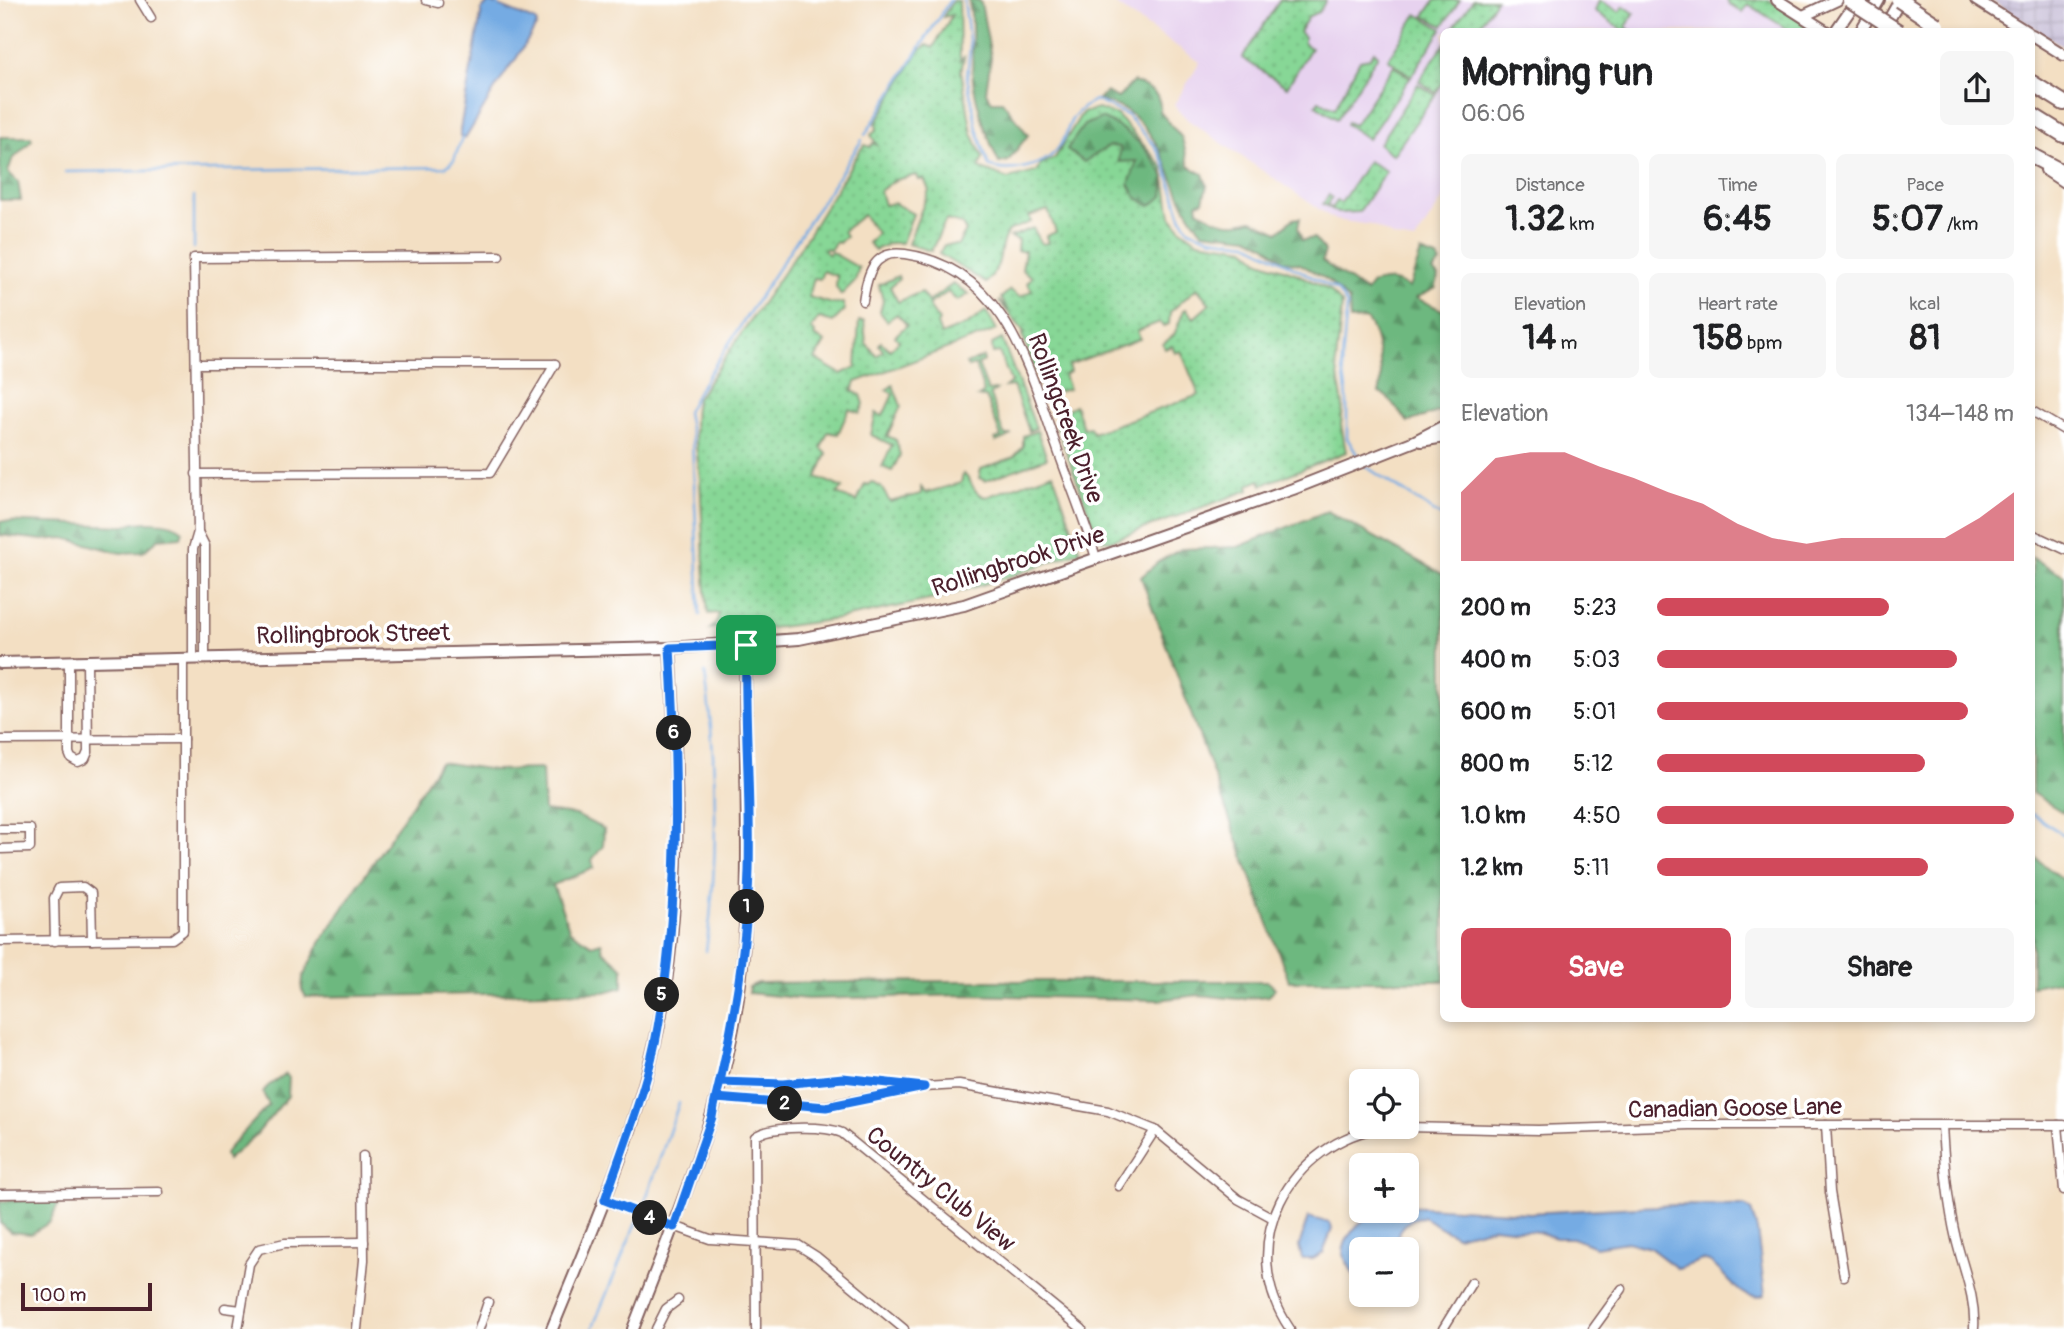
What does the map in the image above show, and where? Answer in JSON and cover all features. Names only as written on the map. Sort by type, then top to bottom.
[{"type":"highway","points":[[1850,0],[1893,28]]},
{"type":"highway","points":[[1900,0],[1943,28]]},
{"type":"highway","points":[[2035,85],[2064,103]]},
{"type":"highway","points":[[2035,117],[2064,135]]},
{"type":"highway","points":[[2035,159],[2064,173]]},
{"type":"main road","points":[[1777,0],[1821,28]]},
{"type":"main road","points":[[1802,16],[1837,0]]},
{"type":"main road","points":[[1838,28],[1857,0]]},
{"type":"main road","points":[[1862,28],[1879,0]]},
{"type":"main road","points":[[1883,28],[1900,0]]},
{"type":"main road","points":[[1976,0],[2021,28]]},
{"type":"main road","points":[[2035,37],[2064,55]]},
{"type":"main road","points":[[2035,160],[2064,182]]},
{"type":"main road","points":[[1415,441],[1440,428]]},
{"type":"main road","points":[[1415,441],[1440,438]]},
{"type":"main road","name":"Rollingbrook Drive","points":[[708,646],[746,645],[825,634],[964,605],[1293,489],[1415,441]]},
{"type":"main road","points":[[633,1329],[674,1227],[716,1098],[736,1011],[747,911],[749,834],[746,645]]},
{"type":"main road","name":"Rollingbrook Street","points":[[0,663],[708,646]]},
{"type":"main road","points":[[552,1329],[605,1200],[632,1122],[658,1029],[673,923],[677,807],[670,648]]},
{"type":"street","points":[[140,0],[151,18]]},
{"type":"street","points":[[426,0],[438,3]]},
{"type":"street","name":"Rollingcreek Drive","points":[[863,301],[870,269],[876,260],[895,253],[924,258],[950,270],[976,287],[996,308],[1011,327],[1026,360],[1096,558]]},
{"type":"street","points":[[0,941],[172,939],[183,931],[183,739],[193,549],[198,532],[194,258],[499,256]]},
{"type":"street","points":[[196,474],[490,473],[555,364],[197,363]]},
{"type":"street","points":[[2035,413],[2064,430]]},
{"type":"street","points":[[198,532],[205,546],[205,659]]},
{"type":"street","points":[[2035,535],[2064,549]]},
{"type":"street","points":[[69,662],[69,739],[71,758],[78,762],[85,759],[88,739],[87,662]]},
{"type":"street","points":[[0,740],[183,739]]},
{"type":"street","points":[[0,830],[30,829],[30,848],[0,849]]},
{"type":"street","points":[[55,941],[54,898],[59,888],[82,887],[91,894],[92,940]]},
{"type":"street","points":[[720,1082],[783,1084],[843,1078],[924,1087],[979,1087],[1025,1099],[1108,1111],[1155,1130],[1238,1199],[1273,1217]]},
{"type":"street","points":[[716,1098],[826,1107],[924,1087]]},
{"type":"street","name":"Canadian Goose Lane","points":[[1419,1126],[1538,1130],[1689,1125],[2061,1125]]},
{"type":"street","points":[[1826,1125],[1830,1192],[1844,1276]]},
{"type":"street","points":[[1942,1125],[1947,1194],[1975,1308],[1974,1328]]},
{"type":"street","points":[[2061,1125],[2064,1190]]},
{"type":"street","name":"Country Club View","points":[[754,1241],[755,1137],[760,1133],[790,1129],[829,1129],[842,1133],[1082,1329]]},
{"type":"street","points":[[1119,1186],[1155,1130]]},
{"type":"street","points":[[1290,1329],[1277,1306],[1269,1278],[1268,1247],[1273,1217],[1296,1175],[1319,1153],[1349,1137]]},
{"type":"street","points":[[357,1329],[364,1242],[363,1156]]},
{"type":"street","points":[[0,1194],[159,1192]]},
{"type":"street","points":[[605,1200],[710,1239],[788,1242],[806,1249],[904,1329]]},
{"type":"street","points":[[754,1241],[756,1329]]},
{"type":"street","points":[[238,1329],[252,1257],[266,1245],[364,1242]]},
{"type":"street","points":[[1443,1329],[1472,1282]]},
{"type":"street","points":[[1593,1329],[1622,1289]]},
{"type":"street","points":[[656,1329],[666,1309],[678,1300]]},
{"type":"street","points":[[479,1329],[488,1303]]},
{"type":"street","points":[[225,1308],[241,1310]]},
{"type":"shaded area","points":[[1109,0],[1769,0],[1813,28],[1440,28],[1440,203],[1415,241],[1396,238],[1372,225],[1335,220],[1188,120],[1174,105],[1200,62]]},
{"type":"shaded area","points":[[1991,0],[2064,0],[2064,47]]},
{"type":"green space","points":[[953,0],[959,1],[960,60],[964,57],[961,71],[972,134],[983,157],[979,168],[1008,179],[1036,172],[1041,164],[1055,158],[1082,113],[1098,109],[1117,115],[1163,167],[1171,216],[1182,230],[1198,241],[1245,248],[1260,261],[1295,273],[1330,290],[1342,304],[1336,363],[1343,406],[1341,425],[1346,452],[1262,485],[1260,480],[1248,485],[1249,490],[1110,541],[1102,540],[1097,535],[1056,424],[1056,416],[1075,405],[1083,428],[1090,427],[1093,433],[1199,395],[1181,351],[1175,353],[1172,346],[1165,349],[1163,344],[1174,335],[1184,310],[1194,318],[1210,304],[1197,288],[1170,312],[1169,324],[1163,326],[1160,322],[1137,331],[1140,339],[1068,365],[1070,372],[1064,375],[1069,389],[1049,394],[1042,388],[1022,335],[1025,333],[999,301],[1009,311],[1001,298],[1010,290],[1020,297],[1032,290],[1027,283],[1032,277],[1022,270],[1025,251],[1017,251],[1018,240],[1010,237],[1033,228],[1042,244],[1048,243],[1046,236],[1056,232],[1048,210],[1029,216],[1031,222],[1008,231],[1002,244],[999,262],[986,283],[939,254],[944,245],[958,245],[966,231],[962,224],[946,220],[931,251],[908,244],[929,190],[924,179],[919,180],[917,175],[895,180],[880,191],[884,205],[894,203],[913,214],[902,243],[890,243],[875,250],[868,243],[877,233],[863,215],[843,231],[846,236],[839,243],[836,242],[830,250],[827,248],[824,251],[828,254],[831,252],[859,268],[855,281],[841,295],[836,287],[837,276],[823,271],[820,279],[814,278],[809,297],[833,304],[843,303],[845,310],[833,322],[819,318],[811,329],[815,333],[814,336],[825,342],[815,359],[841,374],[856,367],[859,321],[864,321],[866,343],[877,356],[883,351],[879,345],[881,342],[890,350],[899,341],[895,336],[907,325],[897,314],[887,321],[880,312],[883,301],[879,285],[898,276],[899,279],[890,287],[898,302],[921,292],[928,302],[953,284],[969,294],[957,301],[948,292],[928,305],[939,321],[937,324],[941,335],[968,324],[986,311],[997,330],[856,382],[852,391],[861,395],[864,404],[860,413],[849,409],[838,434],[828,432],[821,448],[827,454],[817,477],[843,488],[837,494],[857,502],[865,484],[869,485],[871,482],[881,487],[890,502],[921,494],[921,487],[925,493],[961,483],[963,474],[977,493],[986,497],[1053,473],[1080,551],[939,598],[838,619],[757,630],[754,624],[710,629],[716,624],[719,613],[708,614],[695,430],[696,400],[800,248],[861,149],[865,145],[870,147],[873,143],[877,145],[871,135],[877,129],[876,123],[919,51],[927,45],[933,48],[952,15],[943,17]]},
{"type":"green space","points":[[968,0],[979,0],[981,3],[991,57],[986,92],[992,101],[1002,101],[1028,135],[1008,161],[999,163],[983,122],[975,91]]},
{"type":"green space","points":[[1280,0],[1326,0],[1319,12],[1309,16],[1299,32],[1304,37],[1304,43],[1311,48],[1287,87],[1242,58]]},
{"type":"green space","points":[[1435,0],[1460,0],[1443,26],[1424,16]]},
{"type":"green space","points":[[1473,0],[1496,0],[1478,28],[1453,28]]},
{"type":"green space","points":[[1599,0],[1620,12],[1624,6],[1634,13],[1627,28],[1620,28],[1595,11]]},
{"type":"green space","points":[[1727,0],[1769,0],[1813,28],[1785,28],[1748,4],[1742,12],[1729,5]]},
{"type":"green space","points":[[1417,14],[1440,28],[1411,76],[1388,59]]},
{"type":"green space","points":[[1440,50],[1440,87],[1436,93],[1419,81]]},
{"type":"green space","points":[[1374,51],[1378,55],[1337,119],[1316,105],[1319,101],[1335,108],[1360,60],[1370,58]]},
{"type":"green space","points":[[1394,65],[1410,78],[1368,139],[1346,124],[1347,122],[1354,125]]},
{"type":"green space","points":[[1133,82],[1157,95],[1160,112],[1182,138],[1189,166],[1203,174],[1207,185],[1203,201],[1197,203],[1198,210],[1205,214],[1230,223],[1252,220],[1278,232],[1293,219],[1300,218],[1298,228],[1302,240],[1314,238],[1325,251],[1322,261],[1366,292],[1371,284],[1386,281],[1395,281],[1409,288],[1421,252],[1437,258],[1440,263],[1433,271],[1438,276],[1436,288],[1416,298],[1440,309],[1440,411],[1408,422],[1386,396],[1379,393],[1380,366],[1370,324],[1365,319],[1350,320],[1349,301],[1329,281],[1300,264],[1284,261],[1265,245],[1248,237],[1203,232],[1183,203],[1153,138],[1142,124],[1125,110],[1098,99],[1106,92],[1118,98]]},
{"type":"green space","points":[[1418,84],[1435,95],[1393,155],[1379,144]]},
{"type":"green space","points":[[1101,118],[1121,128],[1138,142],[1165,177],[1163,196],[1150,206],[1136,197],[1129,184],[1137,161],[1119,162],[1120,147],[1109,146],[1084,162],[1067,149],[1084,125]]},
{"type":"green space","points":[[0,137],[31,137],[32,140],[12,160],[8,172],[18,182],[21,200],[0,200]]},
{"type":"green space","points":[[1368,161],[1386,171],[1359,212],[1338,213],[1323,204],[1329,195],[1332,198],[1327,205],[1332,208],[1337,201],[1341,203]]},
{"type":"green space","points":[[1002,339],[1036,428],[1029,431],[1013,386],[1005,387],[1011,382],[999,352],[993,353],[992,344]]},
{"type":"green space","points":[[983,357],[984,361],[978,364],[988,391],[996,390],[990,395],[1004,435],[1012,435],[996,442],[995,439],[1001,437],[986,397],[978,397],[984,392],[975,365],[968,367],[966,364]]},
{"type":"green space","points":[[893,385],[901,406],[887,436],[896,440],[900,455],[892,471],[882,467],[892,445],[871,435],[876,413],[883,416],[893,394],[886,390]]},
{"type":"green space","points":[[1037,431],[1047,458],[985,481],[979,478],[981,469],[1014,457],[1023,447],[1023,436]]},
{"type":"green space","points":[[1327,511],[1440,573],[1440,981],[1289,981],[1141,577],[1158,562],[1181,549],[1238,547]]},
{"type":"green space","points":[[0,521],[124,526],[154,522],[170,524],[183,531],[181,537],[158,539],[143,552],[121,553],[64,538],[43,540],[0,535]]},
{"type":"green space","points":[[2035,560],[2064,575],[2064,813],[2035,795]]},
{"type":"green space","points":[[440,762],[494,770],[542,769],[544,811],[576,815],[604,829],[603,846],[592,860],[594,868],[553,885],[570,931],[592,945],[601,942],[603,950],[623,968],[623,987],[605,992],[306,997],[302,990],[303,977],[320,943]]},
{"type":"green space","points":[[2035,857],[2064,881],[2064,980],[2035,985]]},
{"type":"green space","points":[[1267,981],[1275,988],[1269,996],[1238,999],[1199,995],[1158,1000],[967,995],[807,999],[749,993],[749,987],[758,983]]},
{"type":"green space","points":[[286,1074],[289,1078],[288,1096],[256,1135],[227,1160],[225,1154],[228,1149],[269,1105],[263,1093],[268,1086]]},
{"type":"green space","points":[[55,1200],[59,1203],[50,1222],[31,1234],[10,1232],[0,1223],[0,1201]]},
{"type":"water","points":[[489,2],[536,21],[537,25],[465,139],[460,136],[460,129],[482,9]]},
{"type":"water","points":[[1676,1205],[1744,1206],[1751,1210],[1757,1230],[1765,1295],[1756,1297],[1741,1292],[1709,1262],[1702,1260],[1678,1269],[1650,1248],[1627,1242],[1595,1247],[1573,1238],[1556,1238],[1538,1232],[1493,1227],[1456,1236],[1423,1217],[1419,1218],[1419,1207],[1529,1213]]},
{"type":"water","points":[[1308,1217],[1330,1223],[1332,1229],[1323,1253],[1313,1259],[1302,1259],[1299,1246]]},
{"type":"water","points":[[1361,1223],[1406,1223],[1397,1237],[1349,1237],[1349,1266],[1343,1255],[1346,1242],[1350,1235]]},
{"type":"waterway","points":[[498,6],[499,0]]},
{"type":"waterway","points":[[865,135],[950,0]]},
{"type":"waterway","points":[[964,0],[970,47],[967,77],[977,129],[989,166],[1024,168],[1050,157],[1062,143],[1072,119],[1095,100],[1127,115],[1154,145],[1165,164],[1181,217],[1189,230],[1210,238],[1248,243],[1337,290],[1347,305],[1342,361],[1347,398],[1347,438],[1359,458]]},
{"type":"waterway","points":[[65,172],[446,167],[454,160],[462,138]]},
{"type":"waterway","points":[[700,615],[692,439],[687,412],[698,391],[862,140]]},
{"type":"waterway","points":[[194,196],[194,248]]},
{"type":"waterway","points":[[1362,464],[1440,515]]},
{"type":"waterway","points":[[705,673],[715,812],[713,882],[706,951]]},
{"type":"waterway","points":[[2035,816],[2064,835]]},
{"type":"waterway","points":[[592,1329],[646,1199],[679,1103]]},
{"type":"route","points":[[746,645],[670,648],[677,807],[673,923],[658,1029],[632,1122],[605,1200],[674,1227],[712,1117],[713,1109],[716,1098],[720,1082],[783,1084],[843,1078],[924,1087],[826,1107],[716,1098],[736,1011],[747,911],[749,834],[746,645]]}]
